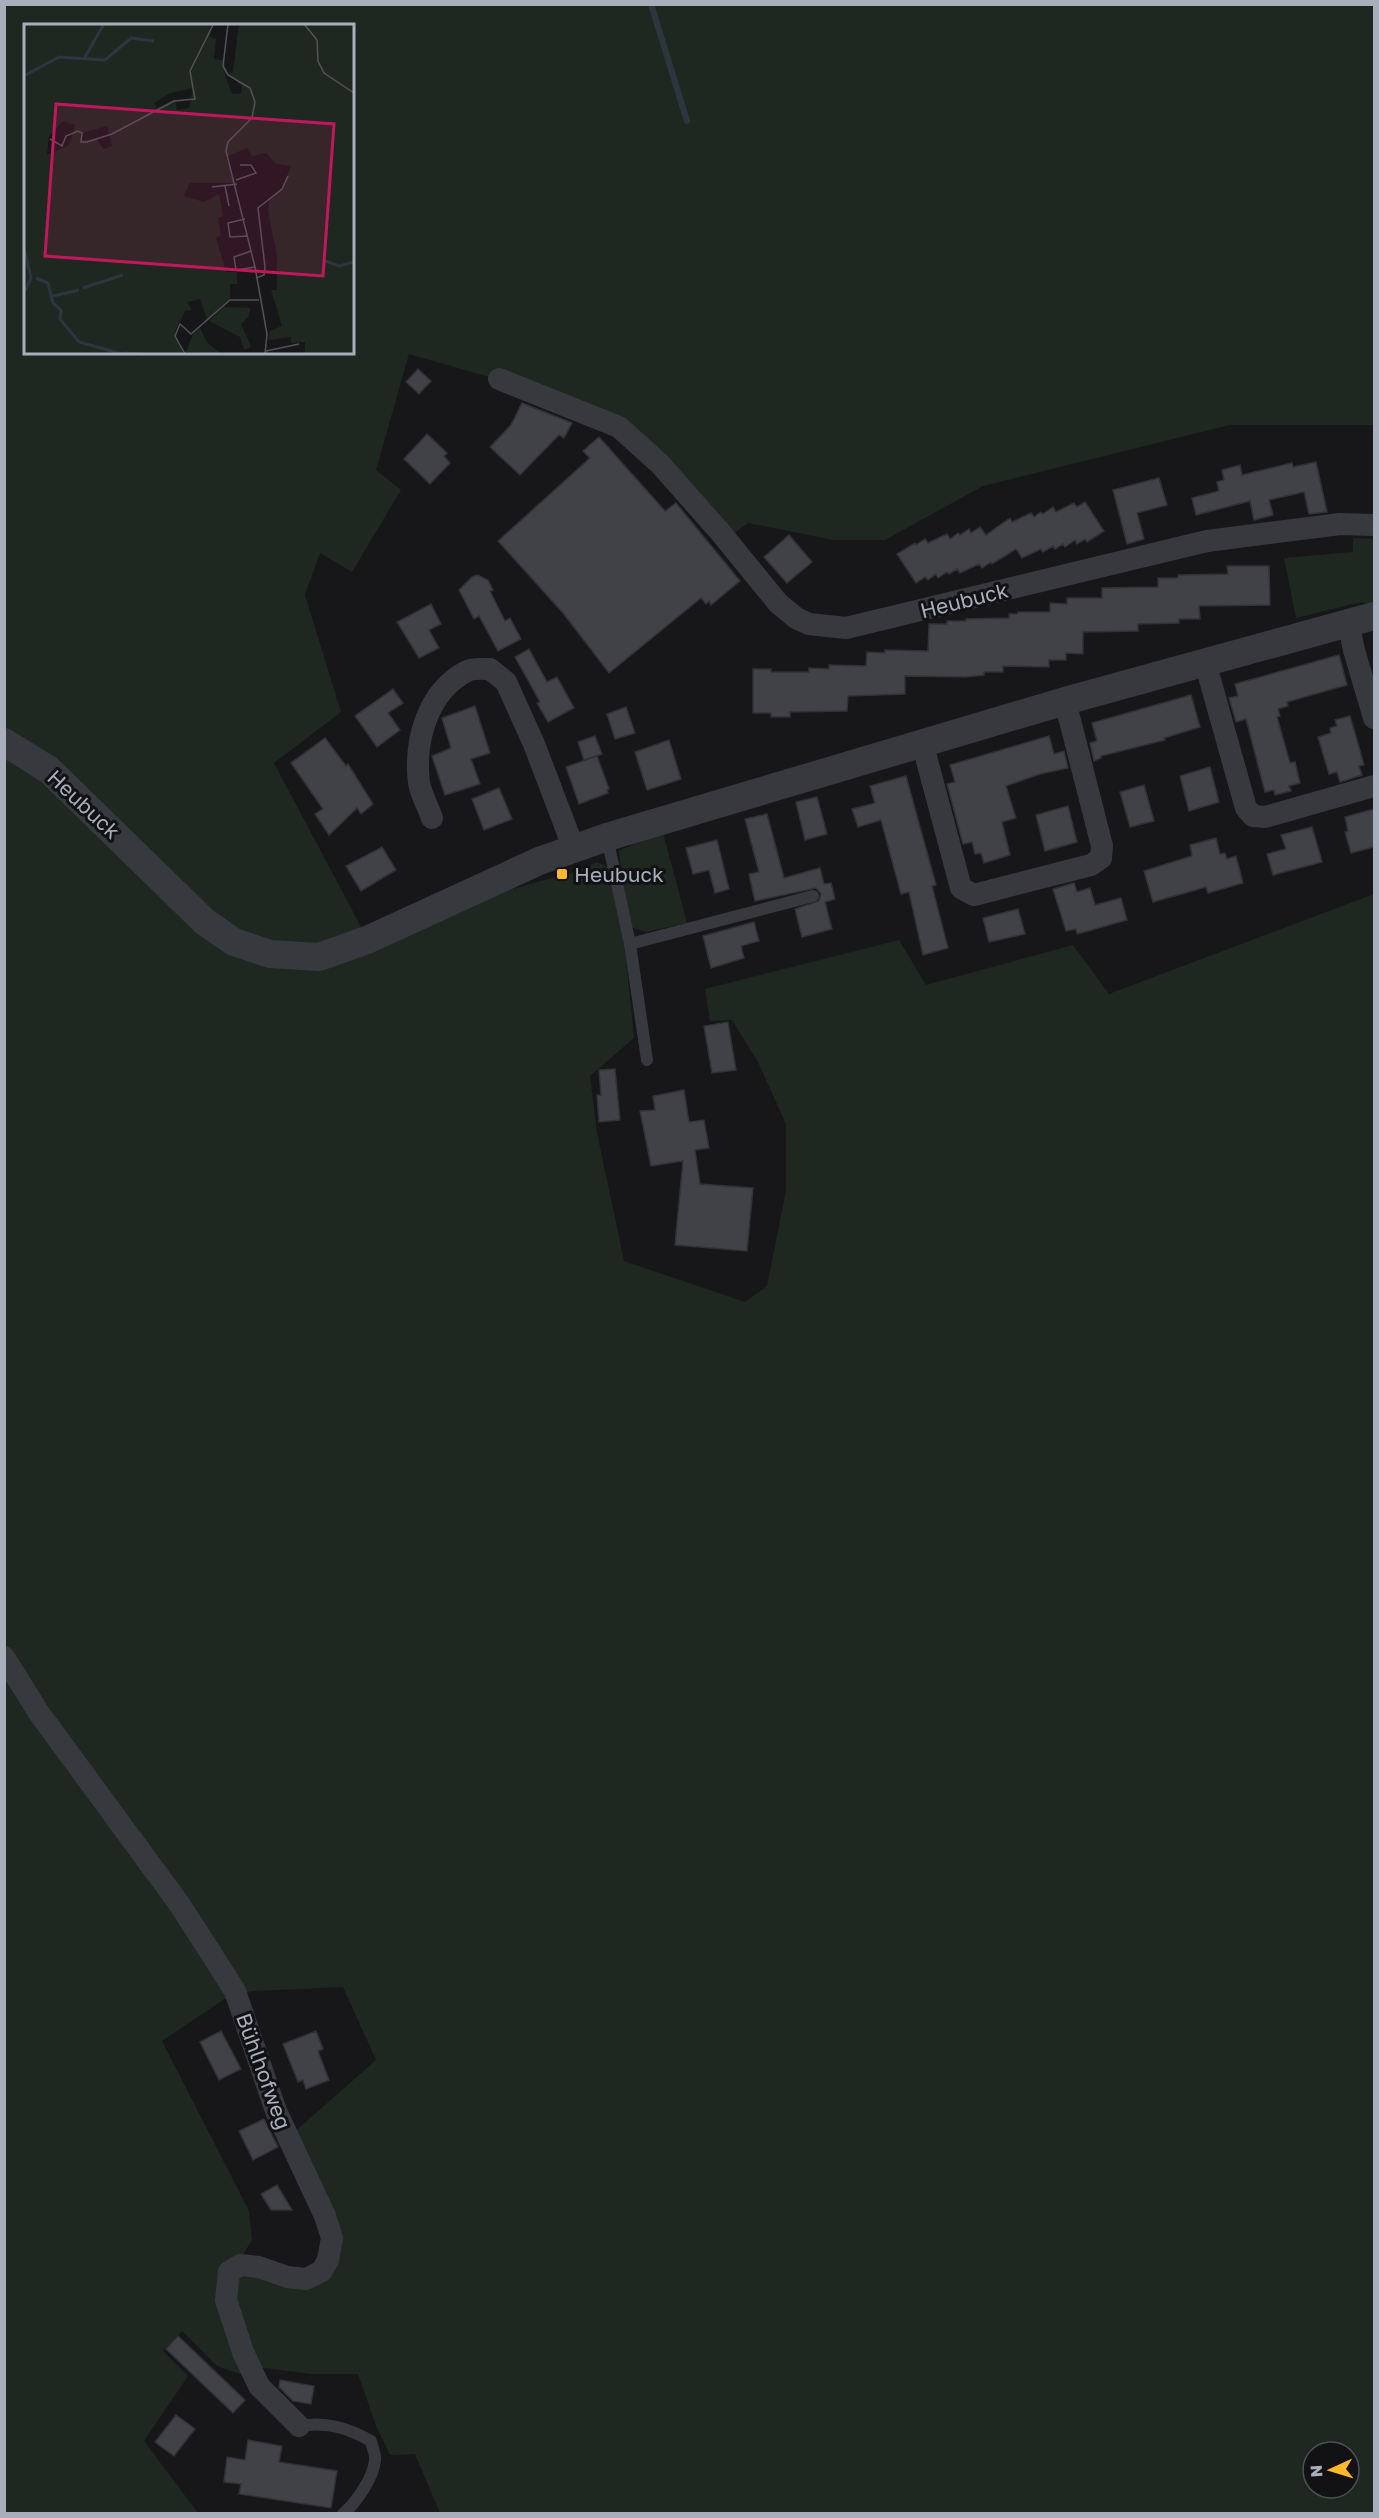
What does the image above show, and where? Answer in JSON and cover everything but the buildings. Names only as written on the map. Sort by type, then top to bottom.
[{"type":"street","name":"Heubuck","points":[[499,379],[619,428],[660,464],[721,533],[778,603],[796,618],[809,624],[846,627],[1206,541],[1340,524],[1374,525]]},
{"type":"street","name":"Heubuck","points":[[4,742],[49,770],[205,922],[234,942],[270,954],[320,957],[367,940],[517,871],[607,837],[922,742],[1361,619]]},
{"type":"street","points":[[1361,619],[1374,718]]},
{"type":"street","points":[[1205,662],[1246,808],[1253,816],[1265,817],[1374,786]]},
{"type":"street","points":[[432,818],[419,785],[418,744],[426,715],[446,687],[469,670],[490,669],[506,682],[534,744],[574,849]]},
{"type":"street","points":[[922,742],[961,888],[974,895],[1091,865],[1101,858],[1102,846],[1065,701]]},
{"type":"street","name":"Bühlhofweg","points":[[4,1657],[39,1713],[180,1905],[235,1991],[276,2111],[325,2216],[332,2238],[328,2260],[322,2271],[306,2279],[287,2277],[259,2267],[240,2265],[229,2272],[225,2300],[243,2352],[259,2386],[281,2411],[299,2426]]},
{"type":"lane","points":[[607,837],[630,944],[647,1060]]},
{"type":"lane","points":[[630,944],[813,896]]},
{"type":"lane","points":[[299,2426],[330,2424],[371,2441],[375,2460],[361,2494],[343,2514]]},
{"type":"shaded area","points":[[5,5],[1374,5],[1374,425],[1230,425],[983,486],[885,540],[833,540],[748,523],[733,534],[619,427],[503,381],[409,354],[376,470],[401,490],[352,572],[320,553],[305,595],[341,712],[274,763],[372,951],[478,899],[577,871],[597,862],[608,867],[625,948],[634,1038],[590,1076],[597,1133],[624,1261],[745,1302],[767,1286],[786,1190],[786,1124],[758,1062],[732,1020],[710,1021],[705,989],[899,940],[926,985],[1073,945],[1109,994],[1374,894],[1374,2513],[440,2513],[415,2454],[390,2455],[377,2428],[358,2374],[311,2374],[265,2368],[240,2374],[217,2366],[182,2331],[163,2351],[188,2376],[144,2441],[198,2513],[5,2514]],"holes":[[[343,1987],[376,2060],[291,2135],[326,2243],[312,2271],[240,2259],[252,2240],[249,2211],[162,2041],[229,1996],[254,1991]]]},
{"type":"shaded area","points":[[1353,538],[1374,539],[1374,602],[1367,604],[1361,602],[1296,618],[1284,558],[1353,552]]},
{"type":"shaded area","points":[[663,833],[687,923],[646,932],[631,927],[622,886],[619,851]]},
{"type":"waterway","points":[[651,4],[687,121]]},
{"type":"place","name":"Heubuck","points":[[562,874]]}]
